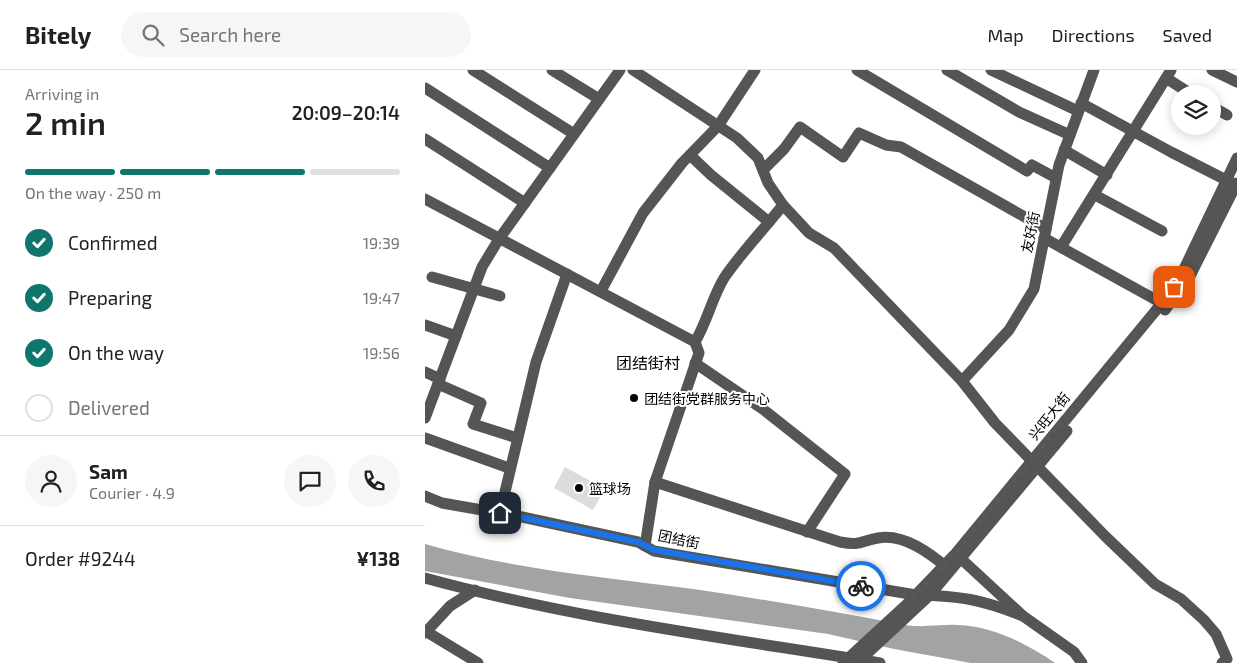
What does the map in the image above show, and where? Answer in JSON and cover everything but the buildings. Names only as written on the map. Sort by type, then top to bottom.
[{"type":"street","points":[[473,70],[574,134]]},
{"type":"street","points":[[552,70],[599,100]]},
{"type":"street","points":[[425,418],[428,403],[439,381],[482,267],[499,239],[620,70]]},
{"type":"street","points":[[633,70],[737,138],[758,158],[768,183],[783,205],[809,232],[834,248],[962,381],[995,423],[1155,584],[1194,609],[1216,634],[1224,661],[1237,651]]},
{"type":"street","points":[[601,291],[643,213],[690,155],[718,126],[755,70]]},
{"type":"street","points":[[857,70],[1027,172],[1032,165],[1056,178]]},
{"type":"street","points":[[947,70],[1019,112],[1070,135]]},
{"type":"street","points":[[991,70],[1080,107],[1233,183]]},
{"type":"street","points":[[1212,70],[1237,82]]},
{"type":"street","name":"友好街","points":[[962,381],[1009,330],[1034,289],[1056,178],[1091,71]]},
{"type":"street","points":[[1061,247],[1169,74],[1181,85]]},
{"type":"street","points":[[425,88],[550,168]]},
{"type":"street","points":[[1221,112],[1227,116]]},
{"type":"street","points":[[763,170],[784,149],[800,127],[843,156],[859,133],[886,145],[901,147],[1045,234],[1061,247],[1165,305]]},
{"type":"street","points":[[425,139],[525,203]]},
{"type":"street","points":[[1064,150],[1107,175]]},
{"type":"street","points":[[690,155],[711,175],[769,222]]},
{"type":"street","name":"兴旺大街","points":[[856,658],[923,597],[959,556],[1165,305],[1181,292],[1194,270],[1233,183],[1237,158]]},
{"type":"street","points":[[1095,195],[1162,232]]},
{"type":"street","points":[[425,200],[695,342],[699,353],[655,482],[645,546]]},
{"type":"street","points":[[695,342],[706,324],[711,306],[724,279],[783,205]]},
{"type":"street","points":[[500,513],[509,468],[537,362],[567,274]]},
{"type":"street","points":[[432,276],[500,296]]},
{"type":"street","points":[[425,325],[456,336]]},
{"type":"street","points":[[695,364],[765,410],[845,474],[807,532]]},
{"type":"street","points":[[425,372],[481,403],[473,424],[517,438]]},
{"type":"street","points":[[425,438],[509,468]]},
{"type":"street","points":[[655,482],[807,532],[856,545],[879,537],[904,540],[912,546],[923,548],[948,568]]},
{"type":"street","name":"团结街","points":[[425,496],[441,503],[500,513],[638,542],[654,550],[923,597],[959,596],[974,599],[1023,616]]},
{"type":"street","points":[[959,556],[1023,616],[1074,652],[1082,663]]},
{"type":"street","points":[[425,578],[660,628],[880,663]]},
{"type":"street","points":[[475,590],[443,612],[426,633],[478,663]]},
{"type":"street","name":"兴旺大街","points":[[856,658],[907,604],[923,597]]},
{"type":"shaded area","name":"篮球场","points":[[565,467],[605,489],[593,510],[554,488]]},
{"type":"shaded area","points":[[425,544],[458,553],[525,566],[720,593],[905,625],[971,626],[1009,637],[1055,663],[971,663],[894,649],[828,634],[570,598],[425,571]]},
{"type":"way so far","points":[[861,586],[916,595],[936,575],[1045,446],[1174,287]]},
{"type":"place","name":"团结街党群服务中心","points":[[634,398]]},
{"type":"place","name":"篮球场","points":[[579,488]]},
{"type":"district","name":"团结街村","points":[[648,362]]},
{"type":"route","points":[[500,513],[638,542],[654,550],[861,586]]}]
